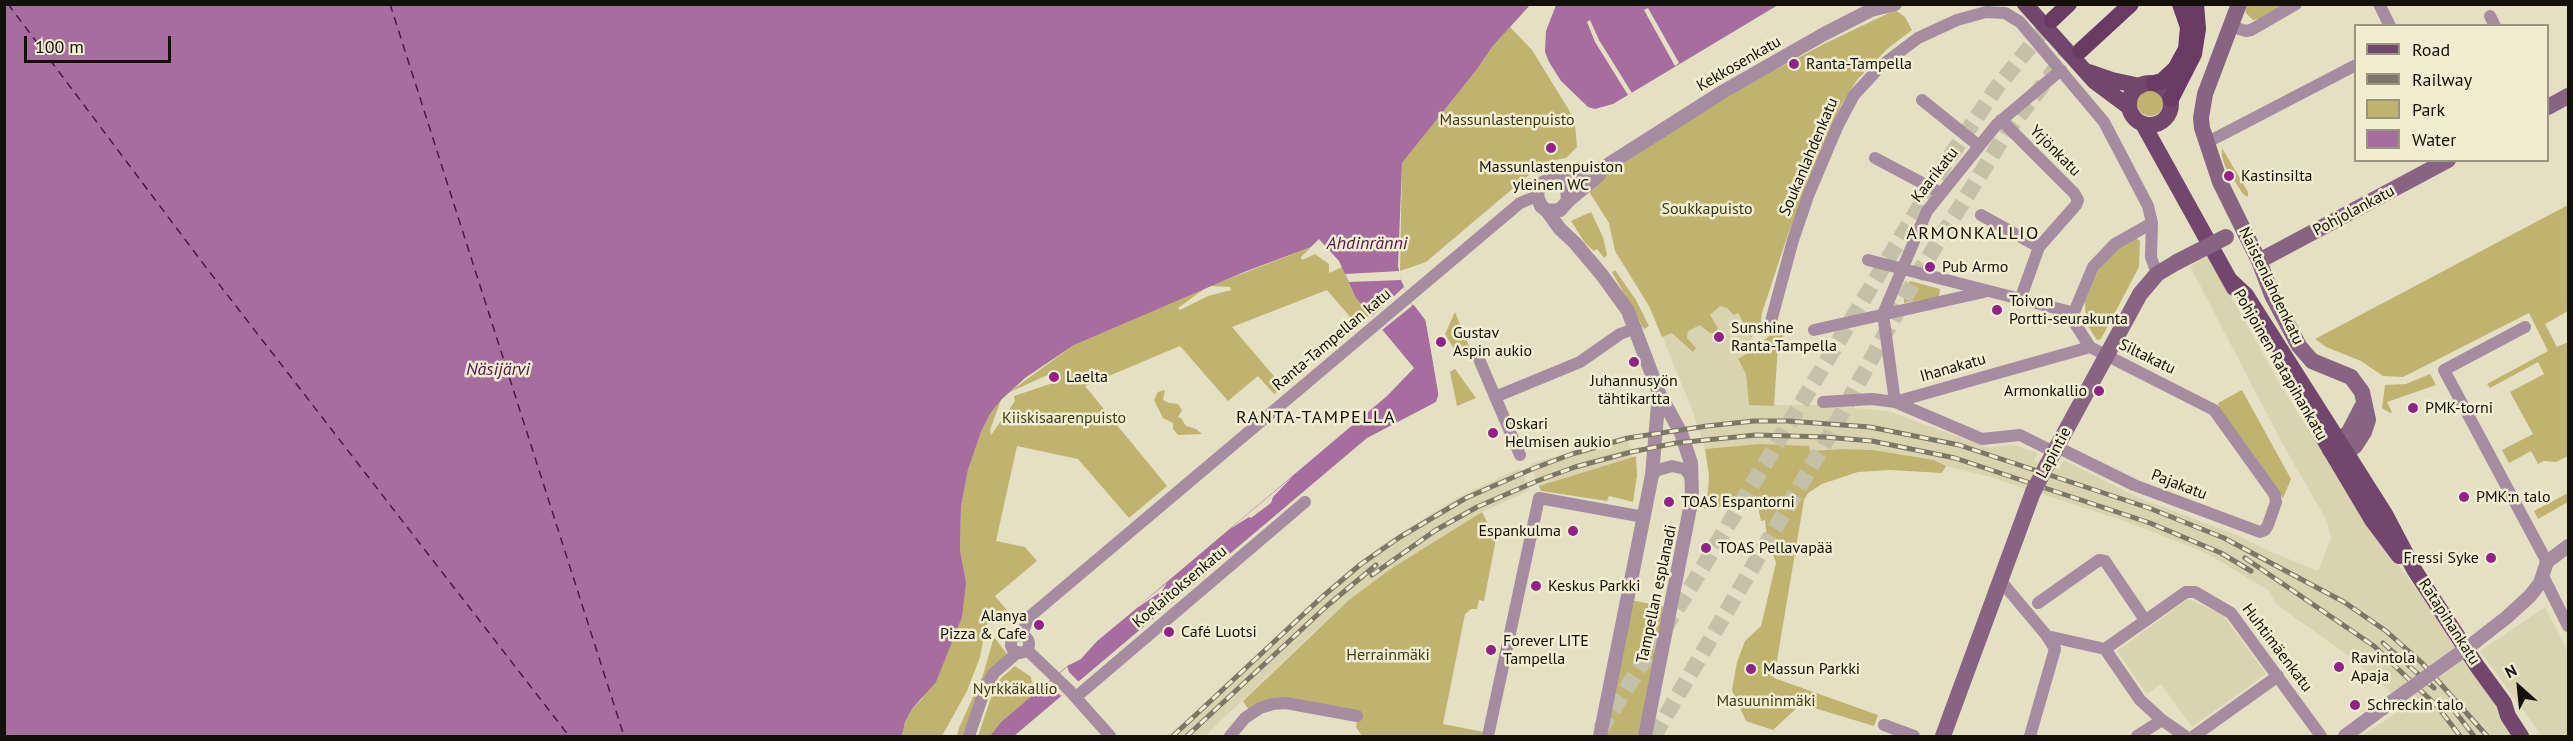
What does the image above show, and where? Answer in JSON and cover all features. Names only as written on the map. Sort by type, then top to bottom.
[{"type":"highway","points":[[2061,4],[2052,20],[2069,4]]},
{"type":"highway","points":[[2115,4],[2077,48],[2131,4]]},
{"type":"highway","points":[[2147,84],[2162,81],[2175,69],[2186,49],[2188,27],[2180,4]]},
{"type":"highway","points":[[2171,99],[2194,54],[2198,29],[2196,4]]},
{"type":"main road","points":[[2025,4],[2094,81],[2129,107],[2134,118],[2143,124],[2157,124],[2170,110],[2171,99],[2165,89],[2147,84],[2119,82],[2087,71]]},
{"type":"main road","name":"Naistenlahdenkatu","points":[[2239,4],[2202,108],[2202,128],[2206,143],[2220,182],[2259,261],[2272,295],[2305,355],[2319,365],[2351,377],[2362,392],[2361,409]]},
{"type":"main road","points":[[2129,107],[2130,97],[2147,84]]},
{"type":"main road","points":[[2549,106],[2568,96]]},
{"type":"main road","name":"Pohjoinen Ratapihankatu","points":[[2164,119],[2170,173]]},
{"type":"main road","name":"Pohjoinen Ratapihankatu","points":[[2143,124],[2153,138],[2258,333],[2338,452]]},
{"type":"main road","name":"Pohjolankatu","points":[[2259,261],[2444,162]]},
{"type":"main road","name":"Lapintie","points":[[1943,736],[2033,492],[2133,306],[2157,274],[2243,228]]},
{"type":"main road","name":"Pohjoinen Ratapihankatu","points":[[2230,280],[2246,295],[2319,414],[2338,452]]},
{"type":"main road","points":[[2319,414],[2335,422],[2361,409]]},
{"type":"main road","points":[[2338,452],[2361,409]]},
{"type":"main road","name":"Ratapihankatu","points":[[2338,452],[2372,520],[2401,559],[2415,571],[2504,703],[2508,716],[2521,736]]},
{"type":"main road","name":"Ratapihankatu","points":[[2504,703],[2516,711],[2533,736]]},
{"type":"street","name":"Kekkosenkatu","points":[[1566,204],[1606,166],[1724,91],[1871,10],[1895,4]]},
{"type":"street","points":[[2230,26],[2246,31],[2251,30],[2296,4]]},
{"type":"street","points":[[2379,4],[2390,24]]},
{"type":"street","name":"Soukanlahdenkatu","points":[[1770,325],[1793,240],[1838,125],[1854,95],[1881,66],[1918,38],[1941,26],[1973,15],[1995,11],[2006,13],[2020,22],[2110,131],[2148,206],[2152,223],[2151,257],[2157,274]]},
{"type":"street","points":[[2206,143],[2354,66]]},
{"type":"street","name":"Kaarikatu","points":[[1883,314],[1926,211],[2001,120],[2061,70]]},
{"type":"street","points":[[1922,100],[1979,147]]},
{"type":"street","name":"Yrjönkatu","points":[[2001,120],[2074,193],[2078,200],[2040,247],[2020,300]]},
{"type":"street","points":[[1875,158],[1941,193]]},
{"type":"street","name":"Kekkosenkatu","points":[[1558,180],[1575,177],[1606,166]]},
{"type":"street","points":[[1551,179],[1558,180],[1567,188],[1566,204],[1556,211],[1547,210],[1541,206],[1537,196],[1542,184],[1551,179]]},
{"type":"street","name":"Ranta-Tampellan katu","points":[[1022,651],[1029,641],[1022,635],[1028,618],[1408,297],[1442,274],[1520,203],[1537,196]]},
{"type":"street","name":"Tampellan esplanadi","points":[[1566,204],[1566,220],[1575,243]]},
{"type":"street","name":"Tampellan esplanadi","points":[[1547,210],[1560,229],[1575,243],[1617,294],[1636,327],[1659,393],[1688,452],[1692,479],[1689,516],[1645,736]]},
{"type":"street","points":[[1982,215],[2040,247]]},
{"type":"street","points":[[2072,317],[2093,267],[2115,244],[2152,223]]},
{"type":"street","points":[[1868,260],[2067,311],[2090,346]]},
{"type":"street","points":[[1814,330],[1986,292]]},
{"type":"street","points":[[1883,314],[1895,402]]},
{"type":"street","points":[[1495,397],[1580,362],[1620,334],[1636,327]]},
{"type":"street","points":[[2525,327],[2444,370],[2547,562]]},
{"type":"street","name":"Siltakatu","points":[[2090,346],[2214,410],[2275,495],[2276,502]]},
{"type":"street","name":"Ihanakatu","points":[[1823,402],[1872,399],[1895,402],[2090,346]]},
{"type":"street","points":[[1476,352],[1520,455]]},
{"type":"street","name":"Tampellan esplanadi","points":[[1600,736],[1639,516],[1652,475],[1659,393]]},
{"type":"street","name":"Pajakatu","points":[[1895,402],[1982,439],[2020,435],[2053,455],[2260,532],[2265,530],[2276,502]]},
{"type":"street","points":[[1652,475],[1658,470],[1672,466],[1685,469],[1692,479]]},
{"type":"street","points":[[1488,736],[1539,498],[1639,516]]},
{"type":"street","name":"Koelaitoksenkatu","points":[[1072,694],[1305,502]]},
{"type":"street","points":[[2345,736],[2475,642],[2530,596],[2543,576],[2547,562],[2568,546]]},
{"type":"street","points":[[2038,603],[2099,560],[2105,561],[2145,620]]},
{"type":"street","points":[[2543,576],[2568,627]]},
{"type":"street","points":[[2000,580],[2055,648],[2030,736]]},
{"type":"street","name":"Huhtimäenkatu","points":[[2105,649],[2186,592],[2195,592],[2231,613],[2321,736]]},
{"type":"street","points":[[2047,636],[2105,649],[2135,693],[2162,720],[2185,736]]},
{"type":"street","points":[[969,736],[986,687],[994,673],[1022,651],[1056,676],[1110,736]]},
{"type":"street","points":[[2194,736],[2278,676]]},
{"type":"street","points":[[1230,736],[1245,718],[1260,708],[1273,704],[1286,704],[1357,716]]},
{"type":"street","points":[[2137,736],[2162,720]]},
{"type":"street","points":[[1884,725],[1914,736]]},
{"type":"shaded area","points":[[2208,256],[2284,391],[2374,531],[2470,664],[2517,736],[2361,736],[2404,708],[2387,689],[2353,659],[2276,604],[2268,590],[2206,553],[2130,523],[1987,476],[1946,466],[1934,460],[1873,450],[1810,451],[1809,446],[1705,449],[1693,412],[1658,326],[1729,298],[1756,348],[1738,360],[1746,374],[1749,405],[1820,405],[1888,411],[1989,448],[2011,444],[2038,453],[2034,461],[2059,469],[2064,460],[2139,498],[2237,535],[2318,571],[2331,538],[2327,521],[2282,443],[2190,266]]},
{"type":"shaded area","points":[[1627,435],[1632,457],[1539,486],[1530,464]]},
{"type":"shaded area","points":[[1520,468],[1530,490],[1482,512],[1392,568],[1315,631],[1205,736],[1166,736],[1191,716],[1346,573],[1382,545],[1455,499]]},
{"type":"shaded area","points":[[2188,599],[2222,614],[2266,674],[2192,727],[2161,684],[2147,694],[2117,651]]},
{"type":"shaded area","points":[[2545,607],[2568,652],[2568,736],[2542,736],[2480,651]]},
{"type":"green space","points":[[2247,5],[2286,5],[2262,18],[2253,20],[2245,12]]},
{"type":"green space","name":"Soukkapuisto","points":[[1895,10],[1905,17],[1912,30],[1887,49],[1857,80],[1841,105],[1788,234],[1762,313],[1760,328],[1751,338],[1738,313],[1734,315],[1727,308],[1720,306],[1710,315],[1718,328],[1716,333],[1710,333],[1700,325],[1688,331],[1687,338],[1696,348],[1693,352],[1672,333],[1662,337],[1649,306],[1615,251],[1609,223],[1588,190],[1598,180],[1724,97],[1824,44]]},
{"type":"green space","name":"Massunlastenpuisto","points":[[1510,27],[1532,50],[1569,110],[1575,124],[1577,147],[1566,158],[1549,161],[1537,168],[1426,262],[1400,271],[1402,163]]},
{"type":"green space","points":[[2150,90],[2159,94],[2163,103],[2159,112],[2150,116],[2141,112],[2137,103],[2141,94]]},
{"type":"green space","points":[[2222,148],[2248,192],[2248,197],[2243,194],[2225,166]]},
{"type":"green space","points":[[2568,205],[2568,311],[2545,324],[2557,347],[2568,342],[2568,456],[2556,462],[2544,461],[2538,464],[2531,451],[2509,463],[2502,450],[2533,434],[2510,392],[2544,374],[2538,362],[2490,388],[2487,384],[2548,351],[2529,313],[2403,377],[2383,376],[2361,361],[2326,347],[2315,339]]},
{"type":"green space","points":[[1591,212],[1603,237],[1607,255],[1604,258],[1597,249],[1594,251],[1585,243],[1571,221]]},
{"type":"green space","points":[[2136,238],[2140,241],[2139,267],[2101,339],[2097,340],[2086,323],[2085,301],[2098,271],[2118,248]]},
{"type":"green space","name":"Kiiskisaarenpuisto","points":[[1311,247],[1301,257],[1302,260],[1315,254],[1329,264],[1329,273],[1342,267],[1356,298],[1370,315],[1357,325],[1327,290],[1232,327],[1284,388],[1274,394],[1258,376],[1228,401],[1180,346],[1085,386],[1167,486],[1129,518],[1078,459],[1017,446],[996,541],[1025,547],[1037,561],[995,596],[1012,616],[1005,622],[994,613],[986,626],[980,657],[967,691],[942,736],[902,736],[905,722],[912,709],[922,699],[966,582],[960,550],[961,507],[968,470],[981,432],[990,414],[1001,400],[990,430],[991,435],[1015,401],[1014,396],[1053,383],[1051,375],[1008,393],[1074,345],[1207,287],[1178,308],[1180,310],[1208,296],[1231,290],[1230,287],[1210,286]]},
{"type":"green space","points":[[1615,270],[1636,300],[1649,326],[1644,329],[1612,272]]},
{"type":"green space","points":[[1910,281],[1940,289],[1939,297],[1904,303],[1904,295]]},
{"type":"green space","points":[[1455,312],[1471,351],[1457,354],[1445,334]]},
{"type":"green space","points":[[1787,331],[1778,345],[1774,406],[1749,405],[1746,374],[1738,359],[1756,348],[1773,332]]},
{"type":"green space","points":[[1455,369],[1476,398],[1457,406],[1450,372]]},
{"type":"green space","points":[[2430,374],[2436,385],[2387,402],[2392,412],[2390,413],[2382,408],[2385,385],[2406,384]]},
{"type":"green space","points":[[1165,390],[1163,400],[1178,404],[1182,410],[1178,417],[1186,426],[1202,434],[1178,435],[1173,429],[1173,423],[1163,418],[1154,400],[1158,392]]},
{"type":"green space","points":[[2242,390],[2291,479],[2283,498],[2220,411],[2218,403]]},
{"type":"green space","name":"Masuuninmäki","points":[[1760,444],[1809,446],[1810,451],[1873,450],[1934,460],[1946,466],[1942,473],[1890,470],[1858,472],[1822,484],[1808,493],[1804,500],[1774,678],[1878,715],[1874,726],[1801,704],[1773,730],[1746,721],[1732,690],[1737,662],[1745,641],[1761,626],[1776,563],[1767,539],[1765,520],[1761,521],[1757,502],[1754,499],[1746,504],[1704,509],[1709,475],[1705,449]]},
{"type":"green space","points":[[1636,456],[1637,476],[1633,502],[1609,496],[1607,501],[1541,491],[1539,486]]},
{"type":"green space","points":[[2568,493],[2568,502],[2538,519],[2534,511]]},
{"type":"green space","name":"Herrainmäki","points":[[1482,512],[1496,539],[1484,601],[1479,600],[1477,609],[1471,609],[1465,614],[1443,724],[1484,732],[1483,736],[1362,736],[1356,727],[1358,715],[1308,705],[1249,710],[1243,701],[1349,600],[1392,568]]},
{"type":"green space","points":[[1631,600],[1665,607],[1639,736],[1603,736]]},
{"type":"green space","points":[[994,637],[1007,654],[963,736],[957,736],[983,675]]},
{"type":"green space","name":"Nyrkkäkallio","points":[[1015,666],[1031,677],[1032,682],[1040,690],[1001,722],[990,736],[978,736],[994,689],[1001,678]]},
{"type":"water","name":"Näsijärvi","points":[[4,5],[1530,5],[1492,47],[1478,68],[1402,163],[1398,266],[1401,280],[1412,305],[1425,318],[1439,393],[1436,402],[1367,438],[1014,736],[990,736],[1001,722],[1387,396],[1414,368],[1356,298],[1339,261],[1319,239],[1311,247],[1244,272],[1074,345],[1025,378],[1001,400],[990,414],[981,432],[968,470],[961,507],[960,550],[966,582],[962,617],[936,682],[912,709],[905,722],[902,736],[5,736]]},
{"type":"water","points":[[1556,5],[1778,5],[1613,104],[1595,109],[1588,107],[1561,81],[1545,52],[1546,31]]},
{"type":"pier","points":[[1648,8],[1679,63],[1675,66],[1644,10]]},
{"type":"pier","points":[[1590,20],[1599,40],[1632,93],[1628,95],[1595,42],[1587,22]]},
{"type":"pier","points":[[1400,271],[1401,280],[1349,282],[1345,274]]},
{"type":"pier","points":[[1404,287],[1412,306],[1382,330],[1371,317]]},
{"type":"pier","points":[[1417,304],[1427,318],[1442,398],[1438,404],[1391,431],[1390,428],[1436,402],[1439,398],[1426,321],[1414,305]]},
{"type":"pier","points":[[1293,476],[1273,497],[1271,503],[1251,518],[1249,517],[1230,529]]},
{"type":"pier","points":[[1167,583],[1162,591],[1097,641],[1081,659],[1068,665],[1075,656]]},
{"type":"pier","points":[[1067,667],[1079,682],[1061,696],[1052,687],[1045,686]]},
{"type":"ferry route","points":[[8,4],[208,270],[569,736]]},
{"type":"ferry route","points":[[390,4],[624,736]]},
{"type":"tunnel","points":[[1600,730],[1692,585],[1945,164],[1997,87],[2052,20]]},
{"type":"tunnel","points":[[1654,736],[1833,429],[1918,274],[2008,130],[2074,45]]},
{"type":"railway","points":[[1173,736],[1322,597],[1361,564],[1400,537],[1466,498],[1572,454],[1628,438],[1754,421],[1870,427],[1959,445],[2149,508],[2224,538],[2344,602],[2386,631],[2422,663],[2487,736]]},
{"type":"railway","points":[[1372,575],[1436,530],[1477,507],[1575,467],[1676,443],[1756,435],[1872,441],[1955,458],[2150,523],[2221,553],[2251,571]]},
{"type":"railway","points":[[2245,558],[2374,646],[2438,707],[2460,736]]},
{"type":"railway","points":[[1187,736],[1328,605],[1376,565]]},
{"type":"railway","points":[[2383,643],[2434,688]]},
{"type":"railway","points":[[2453,709],[2474,736]]},
{"type":"place","name":"Ranta-Tampella","points":[[1794,64]]},
{"type":"place","name":"Massunlastenpuiston yleinen WC","points":[[1551,148]]},
{"type":"place","name":"Kastinsilta","points":[[2229,176]]},
{"type":"place","name":"Pub Armo","points":[[1930,267]]},
{"type":"place","name":"Toivon Portti-seurakunta","points":[[1997,310]]},
{"type":"place","name":"Sunshine Ranta-Tampella","points":[[1719,337]]},
{"type":"place","name":"Gustav Aspin aukio","points":[[1441,342]]},
{"type":"place","name":"Juhannusyön tähtikartta","points":[[1634,362]]},
{"type":"place","name":"Laelta","points":[[1054,377]]},
{"type":"place","name":"Armonkallio","points":[[2099,391]]},
{"type":"place","name":"PMK-torni","points":[[2413,408]]},
{"type":"place","name":"Oskari Helmisen aukio","points":[[1493,433]]},
{"type":"place","name":"PMK:n talo","points":[[2464,497]]},
{"type":"place","name":"TOAS Espantorni","points":[[1669,502]]},
{"type":"place","name":"Espankulma","points":[[1573,531]]},
{"type":"place","name":"TOAS Pellavapää","points":[[1706,548]]},
{"type":"place","name":"Fressi Syke","points":[[2491,558]]},
{"type":"place","name":"Keskus Parkki","points":[[1536,586]]},
{"type":"place","name":"Alanya Pizza & Cafe","points":[[1039,625]]},
{"type":"place","name":"Café Luotsi","points":[[1169,632]]},
{"type":"place","name":"Forever LITE Tampella","points":[[1491,650]]},
{"type":"place","name":"Ravintola Apaja","points":[[2339,667]]},
{"type":"place","name":"Massun Parkki","points":[[1751,669]]},
{"type":"place","name":"Schreckin talo","points":[[2355,705]]},
{"type":"district","name":"ARMONKALLIO","points":[[1973,234]]},
{"type":"district","name":"RANTA-TAMPELLA","points":[[1316,418]]},
{"type":"water label","name":"Ahdinränni","points":[[1367,244]]}]
